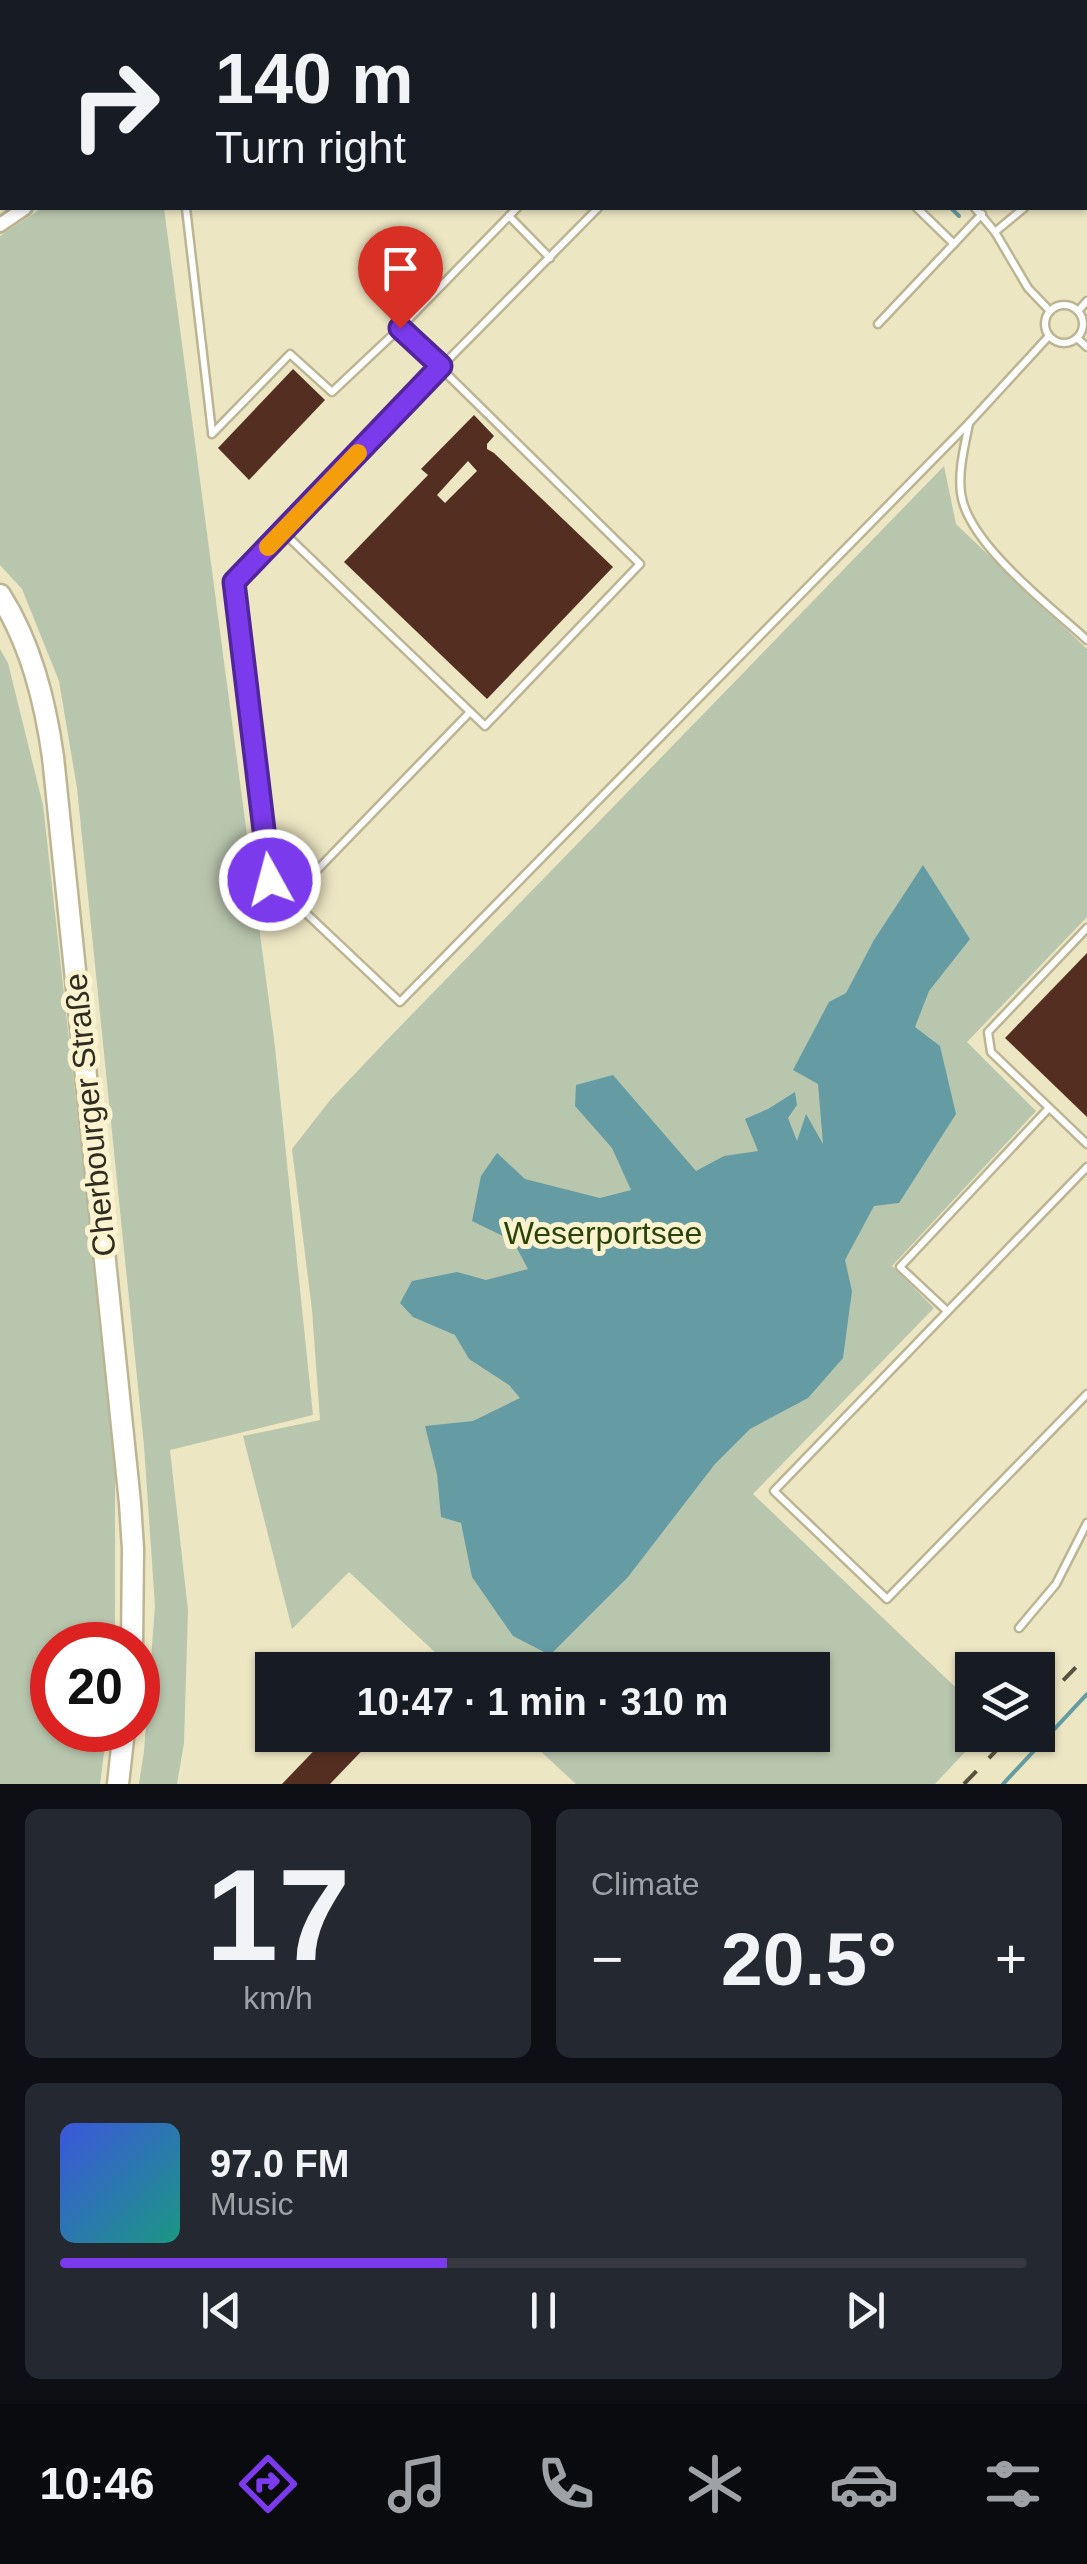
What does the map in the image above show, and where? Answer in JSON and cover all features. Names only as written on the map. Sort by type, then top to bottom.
[{"type":"main road","name":"Cherbourger Straße","points":[[0,596],[32,662],[53,757],[128,1486],[132,1622]]},
{"type":"main road","points":[[118,1784],[122,1752]]},
{"type":"street","points":[[0,225],[22,210]]},
{"type":"lane","points":[[186,210],[212,434],[290,354],[332,392],[515,210]]},
{"type":"lane","points":[[596,210],[234,582],[270,880],[400,1002],[970,423],[1049,336]]},
{"type":"lane","points":[[919,210],[954,244]]},
{"type":"lane","points":[[977,210],[996,232],[1028,288],[1050,312]]},
{"type":"lane","points":[[996,232],[1022,210]]},
{"type":"lane","points":[[878,324],[982,214]]},
{"type":"lane","points":[[509,216],[550,258]]},
{"type":"lane","points":[[1078,311],[1087,301]]},
{"type":"lane","points":[[1060,306],[1078,311],[1082,322],[1077,338],[1066,342],[1049,336],[1045,321],[1050,312],[1060,306]]},
{"type":"lane","points":[[283,532],[485,726],[640,564],[400,328]]},
{"type":"lane","points":[[1077,338],[1087,347]]},
{"type":"lane","points":[[970,423],[961,468],[961,495],[980,539],[1087,640]]},
{"type":"lane","points":[[290,898],[470,712]]},
{"type":"lane","points":[[1087,928],[988,1032],[991,1052],[1087,1144]]},
{"type":"lane","points":[[948,1312],[900,1267],[1049,1108]]},
{"type":"lane","points":[[1087,1167],[774,1490],[887,1599],[1087,1394]]},
{"type":"lane","points":[[1019,1628],[1056,1584],[1087,1523]]},
{"type":"green space","points":[[39,210],[164,210],[275,1047],[313,1415],[170,1450],[188,1610],[184,1743],[177,1784],[139,1784],[144,1752],[160,1752],[160,1622],[154,1622],[144,1446],[77,788],[59,681],[22,589],[0,565],[0,236]]},
{"type":"green space","name":"Weserportsee","points":[[944,466],[956,524],[1087,649],[1087,917],[967,1042],[1036,1111],[892,1266],[934,1308],[753,1494],[955,1687],[955,1752],[965,1752],[935,1784],[576,1784],[541,1752],[830,1752],[830,1652],[435,1652],[349,1572],[292,1629],[243,1436],[320,1420],[312,1310],[292,1149],[331,1099]]},
{"type":"green space","points":[[0,649],[8,663],[43,805],[115,1454],[115,1622],[30,1622],[30,1752],[104,1752],[100,1784],[0,1784]]},
{"type":"water","name":"Weserportsee","points":[[923,865],[970,939],[929,991],[915,1027],[940,1046],[956,1114],[899,1203],[874,1206],[845,1260],[852,1291],[843,1358],[808,1398],[750,1429],[715,1464],[628,1577],[553,1652],[544,1652],[513,1636],[472,1577],[461,1523],[441,1517],[437,1474],[425,1426],[473,1421],[520,1398],[509,1385],[469,1359],[455,1335],[413,1317],[400,1303],[412,1281],[457,1272],[486,1280],[528,1269],[513,1241],[472,1221],[481,1176],[497,1153],[525,1179],[600,1198],[631,1190],[612,1148],[575,1106],[576,1085],[613,1075],[696,1171],[724,1156],[758,1151],[745,1119],[795,1092],[797,1105],[788,1118],[797,1141],[806,1114],[823,1144],[818,1084],[793,1070],[829,1002],[846,993],[874,940]]},
{"type":"building","points":[[293,369],[325,400],[249,480],[218,448]]},
{"type":"building","points":[[474,415],[494,436],[487,449],[613,567],[487,699],[344,562],[428,475],[421,469]],"holes":[[[468,461],[477,471],[445,503],[437,495]]]},
{"type":"building","points":[[1087,953],[1087,1117],[1005,1038]]},
{"type":"building","points":[[313,1752],[361,1752],[330,1784],[282,1784]]},
{"type":"waterway","points":[[953,210],[959,216]]},
{"type":"waterway","points":[[1003,1784],[1087,1694]]},
{"type":"railway","points":[[1055,1689],[1087,1656]]},
{"type":"railway","points":[[964,1784],[995,1752]]},
{"type":"slow traffic","points":[[268,547],[358,453]]},
{"type":"route","points":[[270,880],[234,582],[441,366],[400,328]]}]
